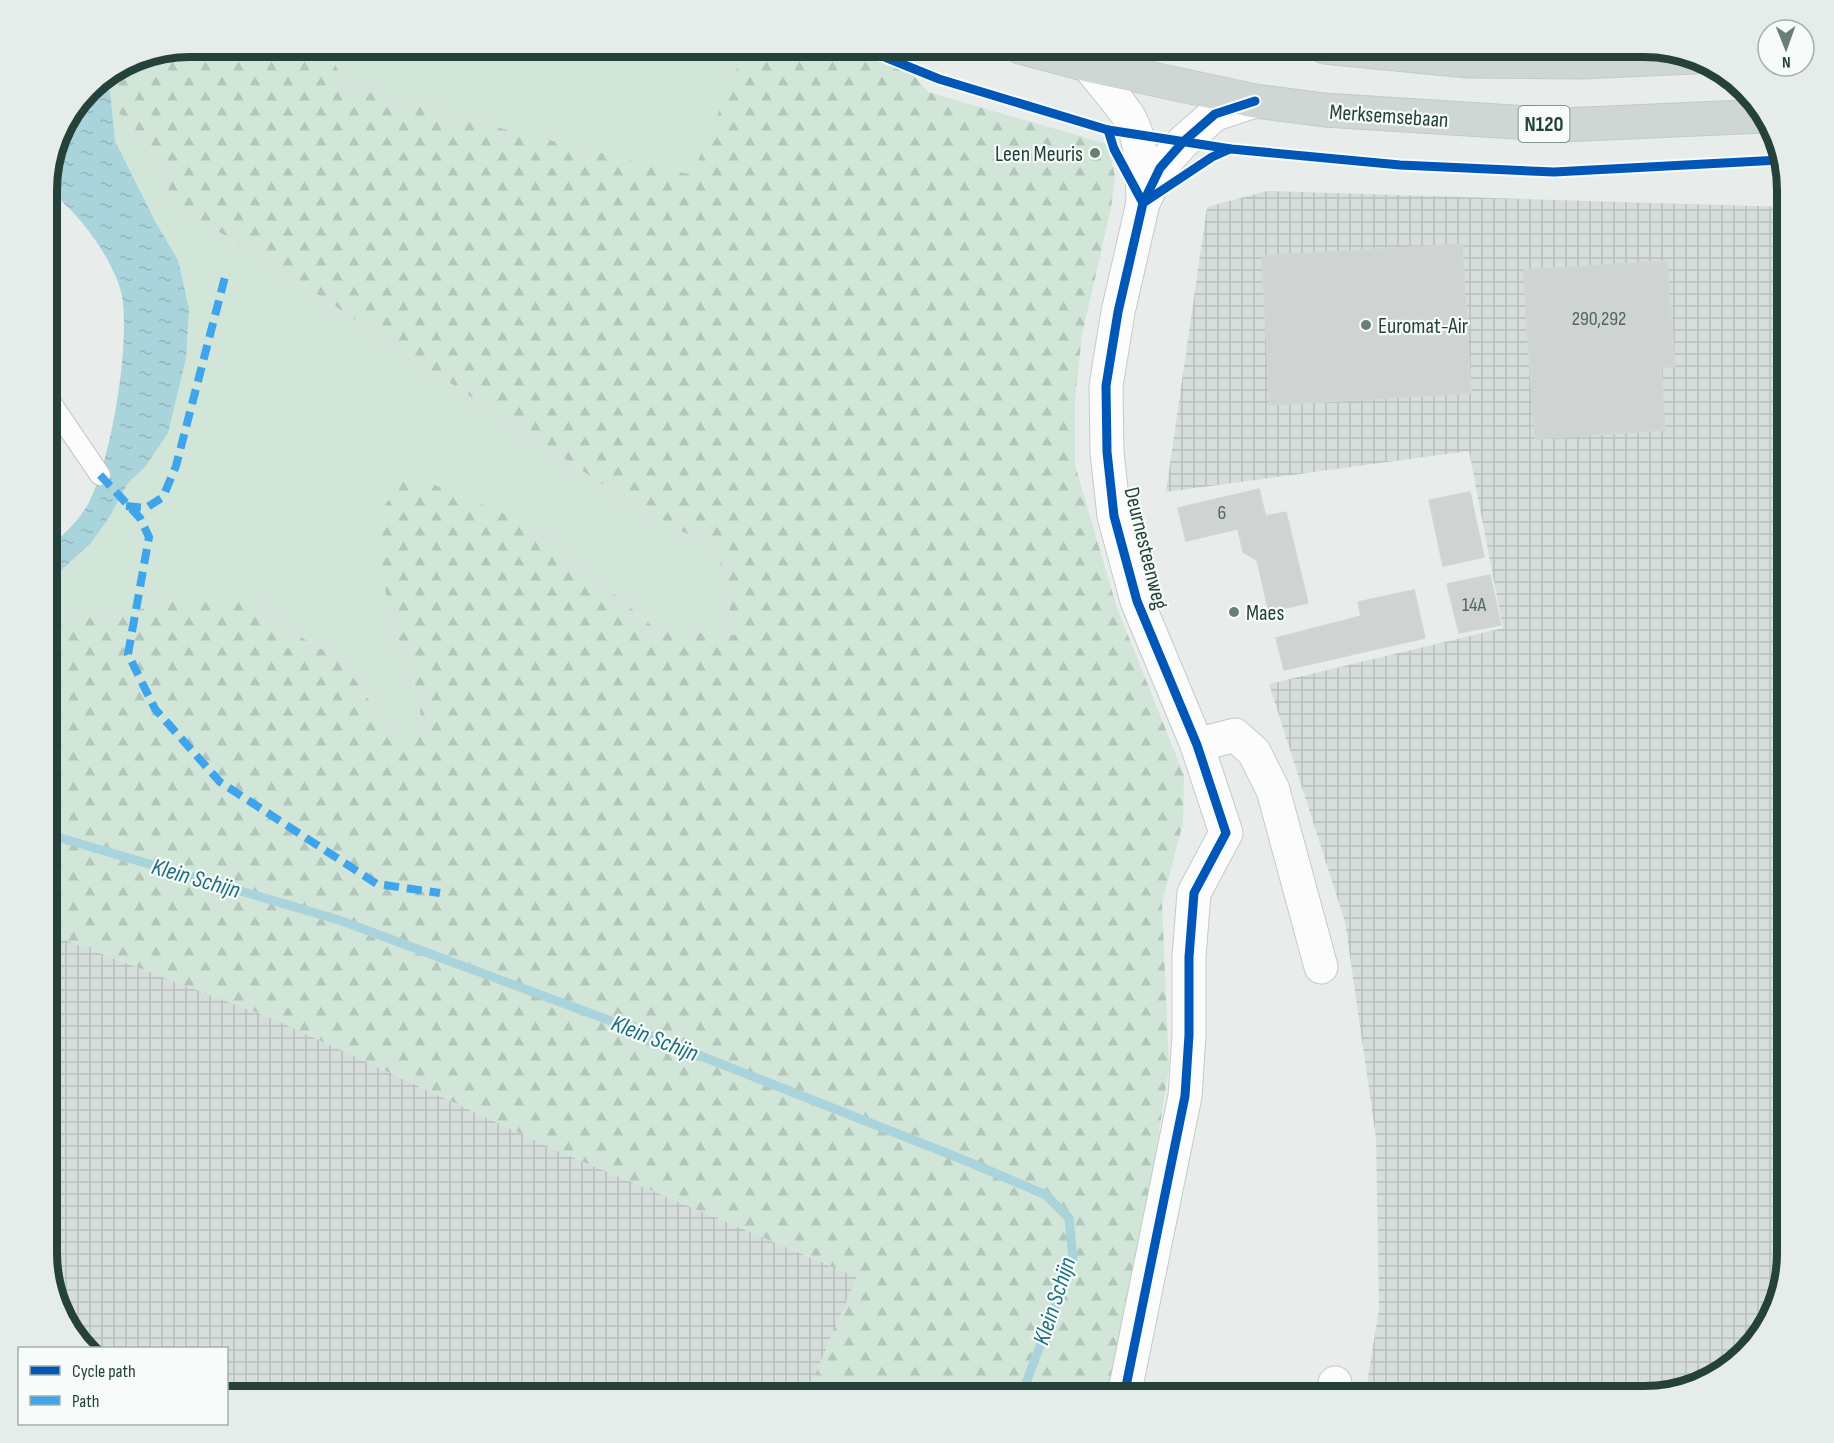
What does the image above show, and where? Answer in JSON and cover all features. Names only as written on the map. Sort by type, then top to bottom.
[{"type":"main road","name":"Merksemsebaan","points":[[1059,57],[1255,100],[1323,111],[1563,125],[1755,116]]},
{"type":"main road","points":[[1505,57],[1582,62],[1661,58]]},
{"type":"street","name":"Deurnesteenweg","points":[[1088,65],[1129,118],[1136,134],[1142,167],[1143,203]]},
{"type":"street","name":"Deurnesteenweg","points":[[1126,1386],[1185,1096],[1189,1035],[1189,957],[1194,893],[1226,833],[1197,745],[1137,601],[1114,516],[1107,452],[1106,386],[1118,312],[1143,203],[1160,168],[1183,142],[1215,114],[1255,100]]},
{"type":"street","points":[[1197,745],[1235,735],[1254,752],[1273,790],[1321,967]]},
{"type":"lane","points":[[57,412],[100,475]]},
{"type":"shaded area","points":[[1267,191],[1777,207],[1776,1270],[1767,1304],[1755,1327],[1744,1341],[1725,1359],[1687,1379],[1644,1386],[1367,1386],[1379,1309],[1376,1138],[1345,922],[1269,684],[1503,628],[1469,451],[1166,492],[1207,207]]},
{"type":"shaded area","points":[[57,937],[274,1019],[565,1154],[857,1277],[810,1386],[228,1386],[228,1347],[96,1347],[79,1327],[67,1304],[57,1262]]},
{"type":"green space","points":[[181,57],[333,57],[342,84],[451,116],[692,175],[742,57],[867,57],[911,72],[928,92],[1107,144],[1115,176],[1111,208],[1082,335],[1075,399],[1075,465],[1117,608],[1184,775],[1183,823],[1162,903],[1169,1067],[1144,1229],[1111,1386],[810,1386],[857,1277],[565,1154],[274,1019],[57,937],[57,619],[119,616],[166,601],[211,596],[253,602],[287,629],[342,661],[395,738],[421,737],[420,702],[388,609],[376,517],[408,474],[532,525],[657,630],[735,635],[717,548],[650,516],[248,248],[175,208],[154,148],[110,104],[109,84],[139,67],[164,60]]},
{"type":"green space","points":[[333,57],[742,57],[693,176],[451,116],[342,84]]},
{"type":"green space","points":[[110,104],[154,148],[175,208],[248,248],[650,516],[717,548],[735,635],[657,630],[532,525],[388,609],[420,702],[421,737],[395,738],[342,661],[287,629],[253,602],[166,601],[119,616],[57,619],[57,572],[110,516],[128,483],[145,467],[178,260],[156,223],[115,141]]},
{"type":"water","points":[[109,84],[115,141],[156,223],[178,260],[189,309],[186,358],[168,433],[145,467],[128,483],[110,516],[91,543],[57,574],[57,540],[87,506],[99,479],[106,455],[121,370],[124,317],[122,296],[112,267],[93,237],[57,198],[58,173],[67,139],[84,109]]},
{"type":"building","name":"Euromat-Air","points":[[1462,244],[1471,393],[1270,405],[1262,256]]},
{"type":"building","points":[[1667,261],[1675,366],[1661,368],[1665,430],[1535,439],[1523,270]]},
{"type":"building","points":[[1259,489],[1267,522],[1186,541],[1178,508]]},
{"type":"building","points":[[1470,492],[1484,557],[1443,566],[1429,500]]},
{"type":"building","points":[[1286,512],[1308,603],[1269,612],[1257,560],[1243,552],[1238,529],[1267,522],[1265,516]]},
{"type":"building","points":[[1490,575],[1501,625],[1459,633],[1447,584]]},
{"type":"building","points":[[1414,590],[1425,638],[1284,670],[1276,638],[1361,616],[1358,602]]},
{"type":"waterway","name":"Klein Schijn","points":[[57,837],[339,920],[638,1031],[969,1162],[1046,1195],[1069,1218],[1073,1259],[1025,1386]]},
{"type":"marked path","points":[[126,506],[146,508],[163,497],[176,466],[226,273]]},
{"type":"marked path","points":[[100,475],[140,518],[149,537],[128,654],[155,709],[220,782],[377,884],[440,893]]},
{"type":"cycle path","points":[[885,57],[939,79],[1108,130],[1231,149],[1400,165],[1554,172],[1773,160]]},
{"type":"cycle path","points":[[1126,1386],[1185,1096],[1189,1035],[1189,957],[1194,893],[1226,833],[1197,745],[1137,601],[1114,516],[1107,452],[1106,386],[1118,312],[1143,203],[1160,168],[1183,142],[1215,114],[1255,101]]},
{"type":"cycle path","points":[[1108,130],[1114,149],[1143,203]]},
{"type":"cycle path","points":[[1143,203],[1212,157],[1230,149]]},
{"type":"place","name":"Leen Meuris","points":[[1095,153]]},
{"type":"place","name":"Euromat-Air","points":[[1366,325]]},
{"type":"place","name":"Maes","points":[[1234,612]]}]
